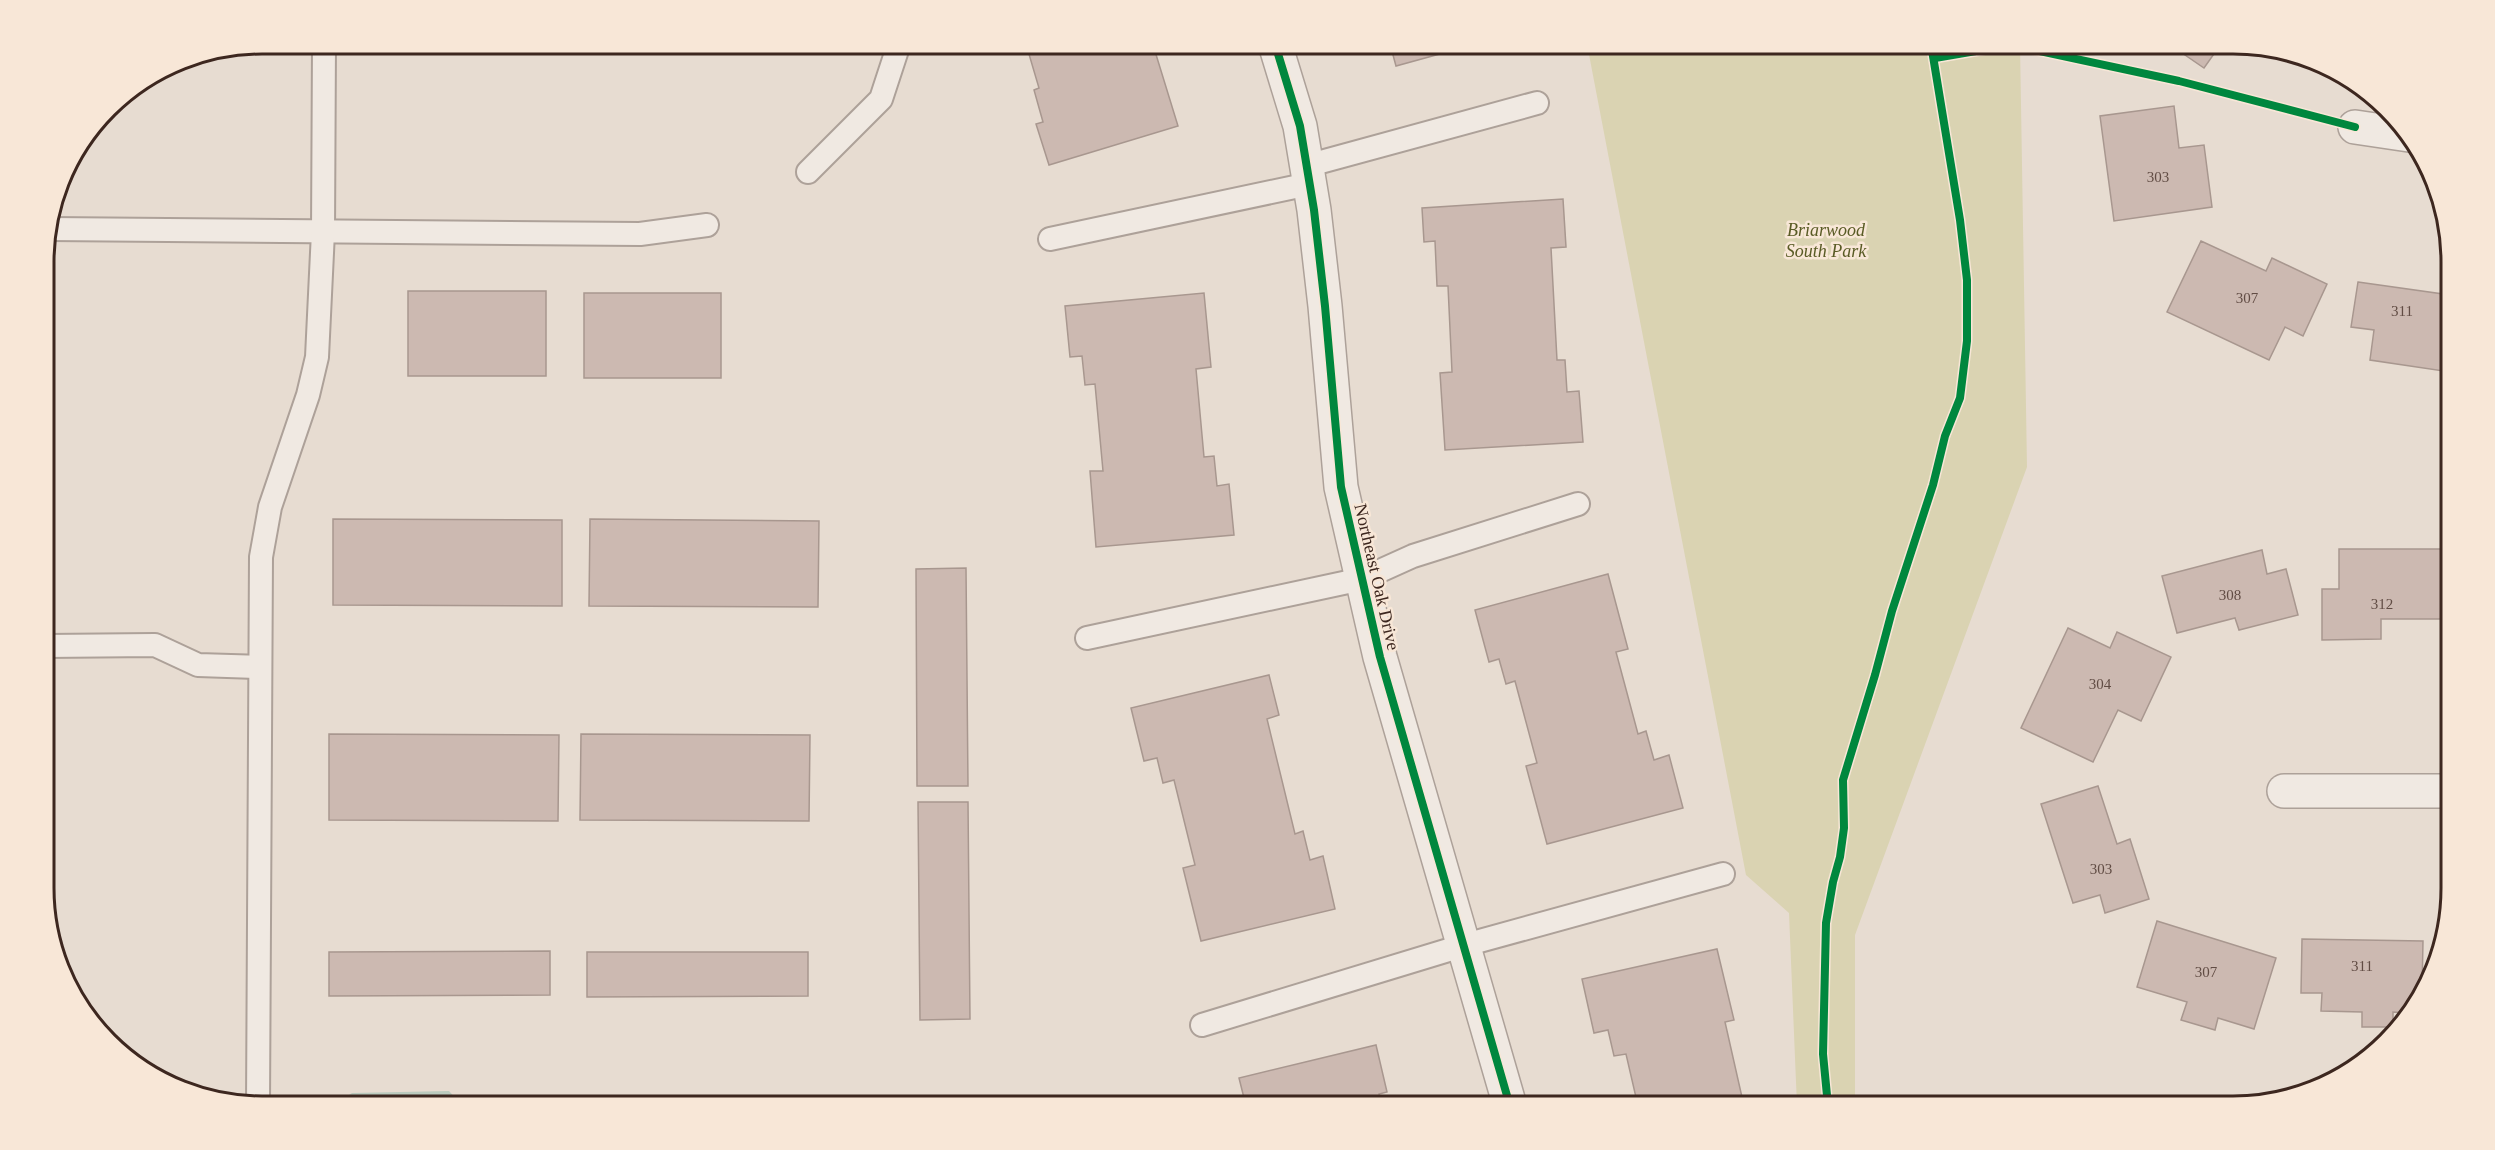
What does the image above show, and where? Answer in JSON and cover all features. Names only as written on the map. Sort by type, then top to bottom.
[{"type":"street","name":"Northeast Oak Drive","points":[[1278,54],[1300,126],[1308,175],[1325,306],[1341,488],[1380,657],[1507,1096]]},
{"type":"street","points":[[2355,127],[2395,133]]},
{"type":"street","points":[[2284,791],[2441,791]]},
{"type":"lane","points":[[258,1096],[261,557],[270,507],[308,395],[317,357],[323,232],[324,54]]},
{"type":"lane","points":[[808,172],[881,99],[896,54]]},
{"type":"lane","points":[[1050,239],[1308,175],[1537,103]]},
{"type":"lane","points":[[57,229],[640,234],[707,225]]},
{"type":"lane","points":[[1087,638],[1362,579],[1413,556],[1578,504]]},
{"type":"lane","points":[[54,646],[155,645],[198,665],[260,667]]},
{"type":"lane","points":[[1202,1024],[1465,945],[1723,874]]},
{"type":"green space","name":"Briarwood South Park","points":[[1589,54],[2020,54],[2027,467],[1855,935],[1855,1096],[1797,1096],[1789,913],[1746,875]]},
{"type":"shaded area","points":[[449,1091],[454,1096],[348,1096],[352,1093]]},
{"type":"building","points":[[1029,54],[1156,54],[1178,126],[1049,165],[1036,124],[1043,122],[1034,90],[1039,88]]},
{"type":"building","points":[[1393,54],[1440,54],[1396,66]]},
{"type":"building","points":[[2184,54],[2214,54],[2204,68]]},
{"type":"building","points":[[2174,106],[2179,148],[2204,145],[2212,207],[2114,221],[2100,116]]},
{"type":"building","points":[[1563,199],[1566,247],[1551,248],[1557,360],[1565,360],[1567,392],[1579,391],[1583,442],[1445,450],[1440,373],[1452,372],[1448,286],[1437,286],[1435,241],[1424,242],[1422,208]]},
{"type":"building","points":[[2201,241],[2266,271],[2272,258],[2327,284],[2303,336],[2285,327],[2269,360],[2167,312]]},
{"type":"building","points":[[2358,282],[2441,294],[2441,371],[2370,360],[2374,330],[2351,327]]},
{"type":"building","points":[[408,291],[546,291],[546,376],[408,376]]},
{"type":"building","points":[[584,293],[721,293],[721,378],[584,378]]},
{"type":"building","points":[[1204,293],[1211,367],[1196,369],[1204,457],[1214,456],[1217,486],[1229,484],[1234,535],[1096,547],[1090,471],[1103,471],[1095,384],[1085,385],[1082,356],[1070,357],[1065,306]]},
{"type":"building","points":[[333,519],[562,520],[562,606],[333,605]]},
{"type":"building","points":[[590,519],[819,521],[818,607],[589,606]]},
{"type":"building","points":[[2339,549],[2441,549],[2441,619],[2381,619],[2381,639],[2322,640],[2322,589],[2339,589]]},
{"type":"building","points":[[2262,550],[2267,574],[2286,569],[2298,615],[2239,630],[2235,618],[2177,633],[2162,576]]},
{"type":"building","points":[[966,568],[968,786],[917,786],[916,569]]},
{"type":"building","points":[[1608,574],[1628,649],[1616,652],[1638,734],[1646,731],[1654,760],[1669,755],[1683,808],[1547,844],[1526,766],[1537,763],[1515,681],[1506,684],[1499,659],[1489,662],[1475,610]]},
{"type":"building","points":[[2068,628],[2110,648],[2117,632],[2171,657],[2141,721],[2118,710],[2093,762],[2021,728]]},
{"type":"building","points":[[1269,675],[1279,715],[1267,719],[1295,834],[1303,831],[1310,860],[1323,856],[1335,909],[1201,941],[1183,868],[1195,865],[1174,780],[1163,783],[1157,758],[1144,761],[1131,708]]},
{"type":"building","points":[[329,734],[559,735],[558,821],[329,820]]},
{"type":"building","points":[[581,734],[810,735],[809,821],[580,820]]},
{"type":"building","points":[[2098,786],[2117,844],[2130,839],[2149,899],[2105,913],[2100,895],[2073,903],[2041,804]]},
{"type":"building","points":[[918,802],[968,802],[970,1019],[920,1020]]},
{"type":"building","points":[[2157,921],[2276,958],[2254,1029],[2218,1018],[2215,1030],[2181,1020],[2187,1002],[2137,987]]},
{"type":"building","points":[[2302,939],[2423,941],[2422,972],[2399,1012],[2393,1012],[2393,1020],[2387,1027],[2362,1027],[2362,1012],[2321,1011],[2322,993],[2301,993]]},
{"type":"building","points":[[1717,949],[1734,1020],[1725,1022],[1742,1096],[1636,1096],[1626,1054],[1614,1056],[1608,1030],[1594,1033],[1582,979]]},
{"type":"building","points":[[550,951],[550,995],[329,996],[329,952]]},
{"type":"building","points":[[587,952],[808,952],[808,996],[587,997]]},
{"type":"building","points":[[1376,1045],[1387,1092],[1379,1094],[1380,1096],[1244,1096],[1239,1078]]},
{"type":"cycle path","points":[[1278,54],[1300,126],[1314,210],[1341,487],[1380,657],[1507,1096]]},
{"type":"cycle path","points":[[1827,1096],[1823,1054],[1826,923],[1844,828],[1843,780],[1892,611],[1933,485],[1945,436],[1960,398],[1967,341],[1967,280],[1960,220],[1933,54]]},
{"type":"cycle path","points":[[1935,58],[1958,54]]},
{"type":"cycle path","points":[[2053,54],[2179,81],[2355,127]]}]
